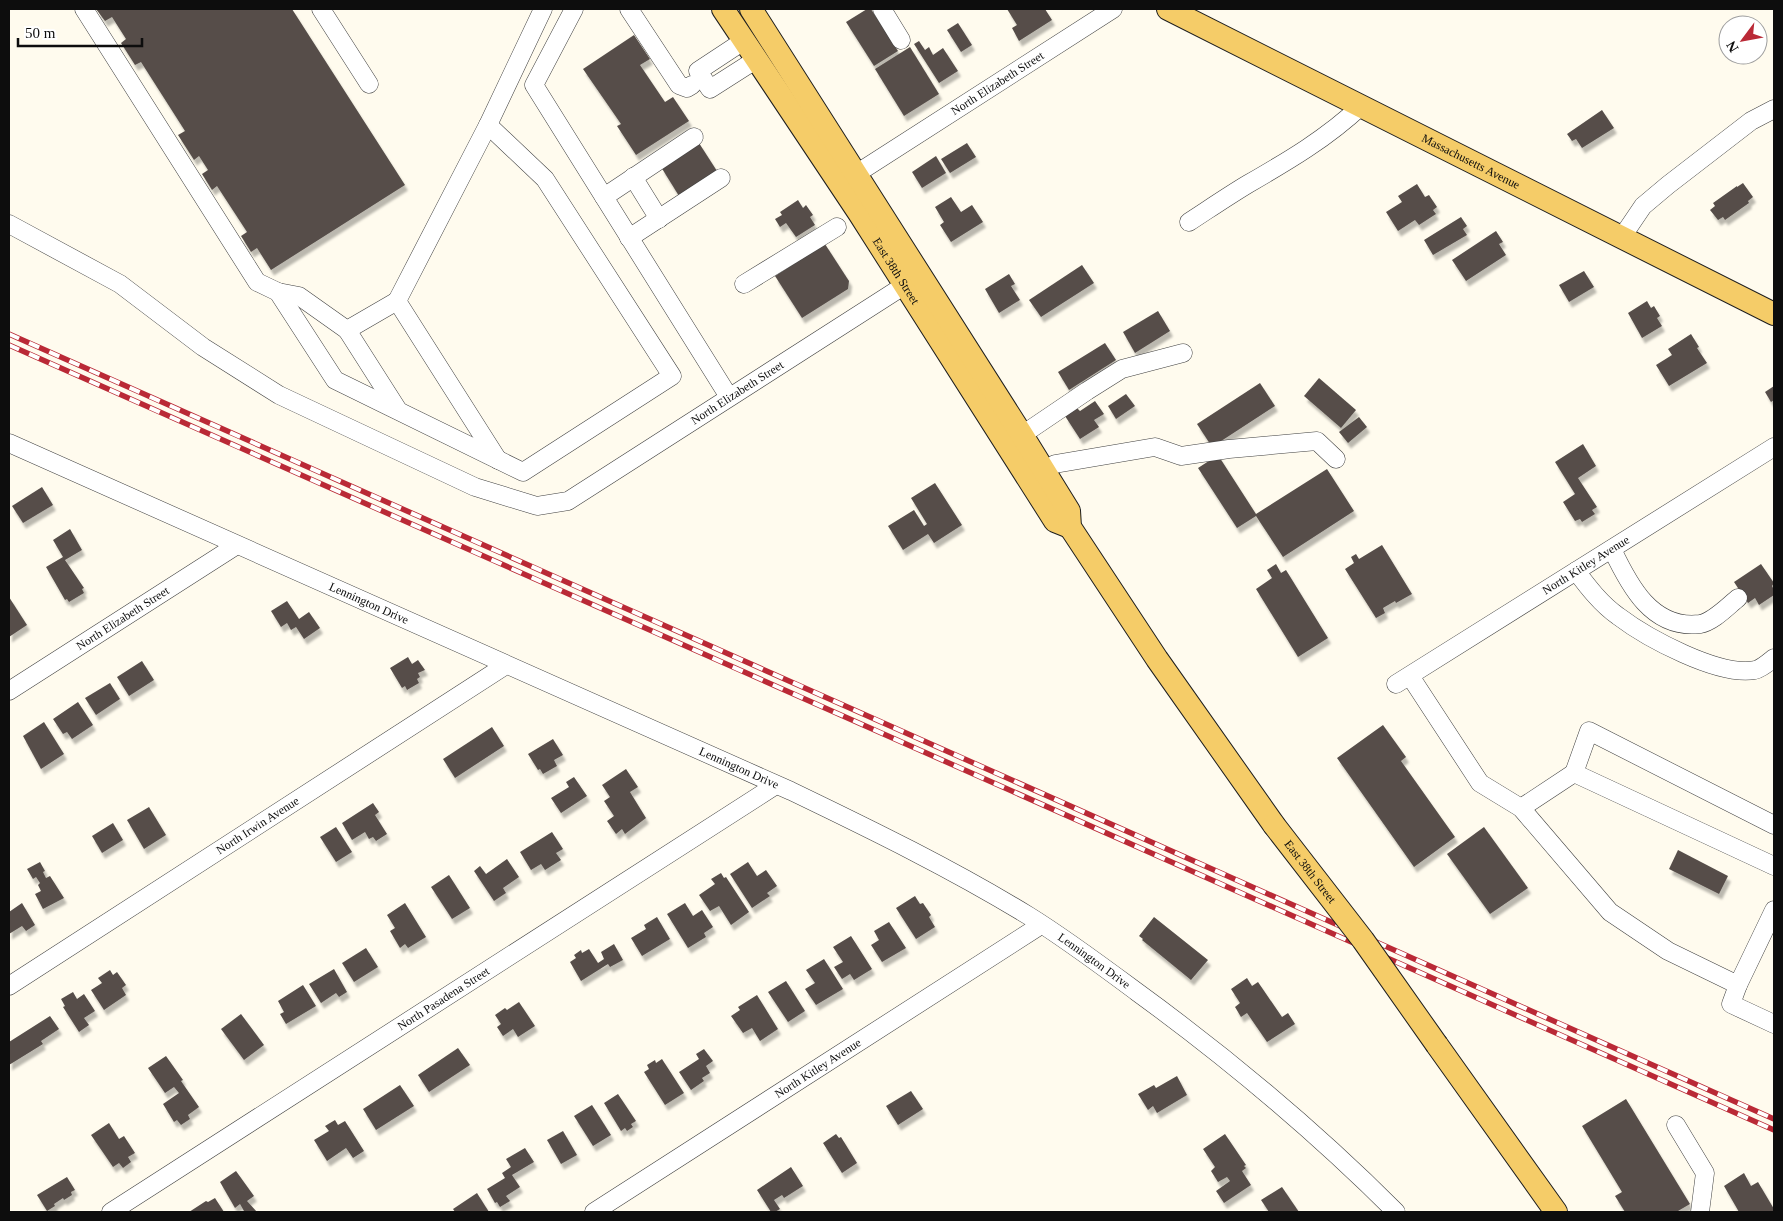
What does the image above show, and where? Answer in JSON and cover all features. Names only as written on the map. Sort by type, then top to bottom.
[{"type":"main road","name":"East 38th Street","points":[[724,9],[905,285],[1055,521],[1070,527]]},
{"type":"main road","name":"East 38th Street","points":[[751,9],[1044,471],[1068,511],[1070,527],[1157,659],[1274,825],[1363,940],[1556,1212]]},
{"type":"main road","name":"Massachusetts Avenue","points":[[1168,9],[1774,314]]},
{"type":"street","points":[[84,9],[256,282],[278,292],[299,296],[347,330],[399,411]]},
{"type":"street","points":[[322,9],[369,84]]},
{"type":"street","points":[[347,330],[397,301],[488,125],[543,9]]},
{"type":"street","points":[[574,9],[534,85],[729,397]]},
{"type":"street","points":[[629,9],[679,85],[687,88],[695,78],[744,40]]},
{"type":"street","points":[[882,9],[902,40]]},
{"type":"street","name":"North Elizabeth Street","points":[[856,174],[1113,9]]},
{"type":"street","points":[[695,78],[710,89],[757,59]]},
{"type":"street","points":[[1189,222],[1246,185],[1314,145],[1340,126],[1361,106]]},
{"type":"street","points":[[1622,237],[1643,206],[1744,126],[1774,108]]},
{"type":"street","points":[[278,292],[335,380],[522,472],[672,376],[545,179],[488,125]]},
{"type":"street","points":[[604,197],[694,137]]},
{"type":"street","points":[[633,177],[659,219]]},
{"type":"street","points":[[629,238],[721,178]]},
{"type":"street","name":"North Elizabeth Street","points":[[9,224],[120,284],[203,347],[279,394],[475,487],[537,506],[568,501],[905,285]]},
{"type":"street","points":[[744,284],[837,227]]},
{"type":"street","points":[[397,301],[498,460]]},
{"type":"street","points":[[1022,436],[1122,369],[1183,353]]},
{"type":"street","points":[[1044,471],[1055,464],[1155,447],[1181,456],[1229,449],[1317,441],[1336,460]]},
{"type":"street","name":"Lennington Drive","points":[[9,443],[776,785],[909,848],[1042,925],[1096,961],[1218,1053],[1305,1126],[1396,1212]]},
{"type":"street","name":"North Kitley Avenue","points":[[1521,808],[1480,783],[1403,680],[1774,447]]},
{"type":"street","name":"North Elizabeth Street","points":[[9,691],[237,544]]},
{"type":"street","points":[[1612,549],[1624,574],[1639,598],[1654,612],[1676,623],[1701,624],[1738,598]]},
{"type":"street","points":[[1576,571],[1593,594],[1616,616],[1677,652],[1737,671],[1757,670],[1774,658]]},
{"type":"street","name":"North Irwin Avenue","points":[[9,986],[506,664]]},
{"type":"street","points":[[1738,985],[1668,951],[1610,912],[1521,808],[1574,773],[1589,732],[1774,825]]},
{"type":"street","points":[[1574,773],[1774,866]]},
{"type":"street","name":"North Pasadena Street","points":[[111,1212],[776,785]]},
{"type":"street","points":[[1774,910],[1730,1004],[1774,1024]]},
{"type":"street","name":"North Kitley Avenue","points":[[594,1212],[1042,925]]},
{"type":"street","points":[[1676,1125],[1705,1173],[1700,1212]]},
{"type":"building","points":[[96,9],[292,9],[405,185],[271,270],[257,248],[251,252],[241,236],[247,232],[217,186],[212,190],[202,174],[208,170],[199,156],[194,160],[178,135],[185,131],[141,62],[135,65],[121,43],[126,39],[112,17],[105,21]]},
{"type":"building","points":[[867,9],[871,9],[898,51],[874,66],[846,22]]},
{"type":"building","points":[[1007,9],[1045,9],[1052,20],[1019,41],[1012,28],[1017,25]]},
{"type":"building","points":[[958,23],[972,45],[961,52],[947,30]]},
{"type":"building","points":[[634,35],[650,59],[640,65],[665,102],[673,97],[689,121],[636,155],[617,126],[621,124],[583,69]]},
{"type":"building","points":[[919,41],[925,50],[929,47],[933,55],[943,48],[958,71],[939,83],[914,44]]},
{"type":"building","points":[[910,47],[939,94],[904,116],[875,69]]},
{"type":"building","points":[[1602,110],[1614,128],[1582,148],[1576,139],[1572,141],[1567,134]]},
{"type":"building","points":[[699,143],[717,171],[679,196],[661,167]]},
{"type":"building","points":[[967,143],[976,157],[950,173],[941,159]]},
{"type":"building","points":[[936,156],[946,173],[922,188],[912,172]]},
{"type":"building","points":[[1743,183],[1753,197],[1748,201],[1749,203],[1725,220],[1723,217],[1718,220],[1710,210],[1715,206],[1713,203]]},
{"type":"building","points":[[1417,184],[1425,197],[1429,195],[1437,207],[1433,210],[1436,214],[1419,225],[1415,220],[1398,231],[1386,212],[1402,202],[1398,196]]},
{"type":"building","points":[[951,197],[961,212],[972,205],[983,222],[951,242],[940,225],[944,222],[935,207]]},
{"type":"building","points":[[798,200],[803,208],[806,205],[813,215],[810,217],[815,225],[796,237],[786,223],[780,227],[775,219],[782,215],[780,212]]},
{"type":"building","points":[[1461,217],[1467,226],[1463,229],[1467,235],[1433,255],[1424,240]]},
{"type":"building","points":[[1496,231],[1503,242],[1499,244],[1506,255],[1466,281],[1452,260]]},
{"type":"building","points":[[825,244],[849,281],[848,289],[802,318],[775,276]]},
{"type":"building","points":[[1082,265],[1094,283],[1041,317],[1029,300]]},
{"type":"building","points":[[1584,271],[1594,287],[1569,302],[1559,285]]},
{"type":"building","points":[[1009,274],[1015,284],[1011,286],[1020,300],[999,313],[985,289]]},
{"type":"building","points":[[1647,301],[1651,308],[1654,306],[1660,316],[1657,318],[1662,326],[1642,338],[1628,313]]},
{"type":"building","points":[[1158,311],[1170,331],[1135,353],[1123,332]]},
{"type":"building","points":[[1691,334],[1699,347],[1697,348],[1707,363],[1669,386],[1656,365],[1672,355],[1668,349]]},
{"type":"building","points":[[1105,343],[1116,360],[1069,390],[1058,372]]},
{"type":"building","points":[[1319,378],[1356,410],[1341,428],[1304,396]]},
{"type":"building","points":[[1260,383],[1275,406],[1212,447],[1197,424]]},
{"type":"building","points":[[1774,386],[1774,400],[1771,402],[1765,392]]},
{"type":"building","points":[[1126,394],[1135,406],[1116,419],[1108,406]]},
{"type":"building","points":[[1095,401],[1104,414],[1094,420],[1099,427],[1080,439],[1065,416],[1077,408],[1080,411]]},
{"type":"building","points":[[1359,417],[1367,427],[1348,443],[1339,432]]},
{"type":"building","points":[[1583,444],[1596,466],[1578,478],[1597,507],[1592,510],[1595,514],[1582,522],[1580,519],[1575,521],[1563,502],[1575,494],[1555,462]]},
{"type":"building","points":[[1218,455],[1256,514],[1327,469],[1354,511],[1283,557],[1256,516],[1237,528],[1198,468]]},
{"type":"building","points":[[935,483],[962,525],[934,543],[928,534],[903,550],[888,526],[914,510],[924,526],[927,524],[911,498]]},
{"type":"building","points":[[42,487],[53,505],[23,523],[12,506]]},
{"type":"building","points":[[70,529],[82,550],[65,560],[84,588],[82,589],[84,593],[69,602],[67,599],[65,600],[46,567],[63,557],[53,540]]},
{"type":"building","points":[[1382,545],[1412,594],[1383,608],[1385,613],[1376,618],[1345,569],[1354,563],[1351,557],[1356,554],[1359,559]]},
{"type":"building","points":[[1276,564],[1281,573],[1286,570],[1328,638],[1298,657],[1256,589],[1272,578],[1267,570]]},
{"type":"building","points":[[1761,564],[1774,583],[1772,586],[1774,595],[1759,605],[1755,598],[1748,603],[1734,582]]},
{"type":"building","points":[[9,597],[27,625],[9,637]]},
{"type":"building","points":[[287,601],[299,619],[309,612],[320,628],[304,639],[296,627],[291,630],[287,623],[281,627],[271,611]]},
{"type":"building","points":[[408,657],[412,664],[418,660],[425,670],[418,673],[420,677],[417,679],[419,683],[407,690],[405,686],[402,688],[390,668]]},
{"type":"building","points":[[142,661],[154,680],[129,696],[117,677]]},
{"type":"building","points":[[110,683],[120,699],[96,715],[85,698]]},
{"type":"building","points":[[78,702],[93,725],[72,739],[67,732],[63,734],[53,719]]},
{"type":"building","points":[[44,722],[64,754],[41,769],[23,736]]},
{"type":"building","points":[[1383,725],[1406,757],[1401,761],[1455,837],[1414,867],[1337,758]]},
{"type":"building","points":[[492,727],[504,746],[455,778],[443,759]]},
{"type":"building","points":[[553,739],[563,755],[554,760],[557,766],[543,774],[540,769],[538,770],[528,754]]},
{"type":"building","points":[[626,769],[638,787],[630,792],[646,818],[625,834],[622,829],[616,834],[607,821],[614,816],[604,801],[610,797],[602,785]]},
{"type":"building","points":[[574,777],[587,796],[561,813],[551,798],[569,787],[566,782]]},
{"type":"building","points":[[373,803],[379,812],[375,815],[387,834],[376,841],[373,837],[369,839],[365,832],[352,840],[342,823]]},
{"type":"building","points":[[149,807],[166,835],[144,849],[127,820]]},
{"type":"building","points":[[113,823],[123,840],[102,853],[92,836]]},
{"type":"building","points":[[336,827],[352,852],[336,862],[320,837]]},
{"type":"building","points":[[1484,827],[1528,888],[1490,914],[1447,854]]},
{"type":"building","points":[[552,832],[563,849],[556,853],[561,860],[545,870],[541,864],[531,870],[520,852]]},
{"type":"building","points":[[1678,850],[1728,876],[1719,894],[1669,869]]},
{"type":"building","points":[[507,859],[519,877],[503,888],[506,893],[494,901],[474,871],[480,866],[486,874]]},
{"type":"building","points":[[40,862],[45,871],[43,872],[46,878],[50,876],[64,898],[43,909],[35,894],[41,891],[38,885],[40,883],[36,877],[33,879],[27,869]]},
{"type":"building","points":[[748,862],[757,876],[766,870],[777,886],[767,893],[770,896],[752,908],[730,874]]},
{"type":"building","points":[[721,873],[724,878],[726,877],[749,912],[731,925],[719,906],[710,911],[699,895],[715,884],[711,879]]},
{"type":"building","points":[[449,875],[470,908],[452,919],[431,887]]},
{"type":"building","points":[[915,896],[920,904],[923,903],[931,915],[929,917],[935,927],[916,939],[896,908]]},
{"type":"building","points":[[22,903],[35,925],[26,931],[22,926],[9,934],[9,912]]},
{"type":"building","points":[[405,903],[426,937],[408,948],[405,944],[400,948],[390,931],[395,928],[387,915]]},
{"type":"building","points":[[685,903],[693,916],[702,910],[713,927],[704,933],[706,937],[688,948],[667,914]]},
{"type":"building","points":[[657,917],[670,939],[642,956],[631,938],[646,929],[644,925]]},
{"type":"building","points":[[1154,917],[1208,960],[1191,980],[1139,936]]},
{"type":"building","points":[[889,922],[906,948],[882,962],[871,945],[879,940],[874,931]]},
{"type":"building","points":[[851,936],[872,969],[854,980],[850,974],[842,979],[834,967],[843,962],[833,947]]},
{"type":"building","points":[[614,944],[623,960],[610,967],[608,964],[581,981],[570,962],[576,958],[574,955],[581,950],[582,953],[589,949],[598,963],[604,959],[601,952]]},
{"type":"building","points":[[366,948],[378,967],[354,982],[342,963]]},
{"type":"building","points":[[824,959],[843,989],[816,1005],[805,989],[815,983],[806,970]]},
{"type":"building","points":[[334,969],[347,992],[339,997],[336,993],[321,1003],[309,984]]},
{"type":"building","points":[[110,970],[113,975],[117,972],[126,985],[122,988],[126,995],[104,1010],[91,990],[102,983],[98,978]]},
{"type":"building","points":[[1247,978],[1252,986],[1258,982],[1282,1017],[1288,1013],[1295,1024],[1267,1042],[1247,1013],[1241,1017],[1235,1007],[1240,1003],[1231,989]]},
{"type":"building","points":[[786,981],[805,1011],[788,1022],[768,992]]},
{"type":"building","points":[[303,985],[316,1006],[286,1024],[280,1014],[284,1012],[278,1001]]},
{"type":"building","points":[[73,992],[77,999],[84,994],[95,1011],[84,1018],[89,1025],[79,1032],[63,1007],[65,1006],[61,999]]},
{"type":"building","points":[[757,995],[778,1029],[760,1041],[752,1028],[743,1033],[731,1016],[740,1010],[738,1007]]},
{"type":"building","points":[[519,1002],[535,1026],[518,1037],[513,1029],[503,1036],[497,1027],[501,1024],[495,1015]]},
{"type":"building","points":[[241,1014],[264,1045],[244,1060],[221,1029]]},
{"type":"building","points":[[50,1016],[59,1029],[41,1041],[43,1044],[9,1065],[9,1042]]},
{"type":"building","points":[[458,1048],[470,1065],[429,1092],[418,1075]]},
{"type":"building","points":[[704,1049],[713,1061],[706,1066],[710,1073],[702,1078],[704,1081],[691,1090],[679,1072],[699,1059],[696,1054]]},
{"type":"building","points":[[166,1056],[199,1107],[188,1115],[190,1119],[181,1125],[177,1120],[174,1122],[163,1104],[179,1093],[174,1087],[165,1093],[148,1068]]},
{"type":"building","points":[[662,1059],[684,1093],[665,1105],[644,1072],[649,1069],[647,1065],[655,1060],[656,1063]]},
{"type":"building","points":[[1177,1076],[1187,1095],[1157,1113],[1153,1106],[1148,1110],[1138,1094],[1154,1085],[1156,1088]]},
{"type":"building","points":[[400,1085],[414,1106],[376,1130],[363,1109]]},
{"type":"building","points":[[911,1091],[923,1109],[898,1125],[886,1106]]},
{"type":"building","points":[[618,1094],[636,1121],[631,1124],[633,1127],[627,1131],[625,1128],[621,1131],[604,1103]]},
{"type":"building","points":[[1626,1099],[1690,1204],[1679,1212],[1625,1212],[1615,1196],[1622,1192],[1582,1126]]},
{"type":"building","points":[[592,1105],[611,1135],[593,1146],[574,1116]]},
{"type":"building","points":[[335,1120],[338,1125],[345,1121],[364,1151],[353,1158],[346,1148],[327,1161],[314,1140],[329,1131],[325,1126]]},
{"type":"building","points":[[109,1123],[119,1139],[124,1136],[135,1153],[128,1157],[131,1162],[123,1168],[119,1163],[113,1167],[91,1135]]},
{"type":"building","points":[[563,1131],[577,1155],[561,1164],[547,1140]]},
{"type":"building","points":[[836,1134],[839,1138],[841,1137],[857,1163],[842,1173],[823,1143]]},
{"type":"building","points":[[1225,1134],[1246,1165],[1244,1166],[1246,1168],[1242,1171],[1251,1185],[1224,1203],[1216,1191],[1230,1181],[1227,1177],[1218,1182],[1211,1171],[1215,1167],[1203,1149]]},
{"type":"building","points":[[525,1148],[534,1162],[512,1175],[520,1187],[506,1196],[510,1201],[500,1207],[497,1202],[495,1203],[487,1189],[505,1178],[502,1173],[511,1167],[506,1159]]},
{"type":"building","points":[[791,1167],[803,1186],[784,1198],[782,1195],[774,1200],[780,1209],[771,1212],[757,1190]]},
{"type":"building","points":[[236,1171],[254,1196],[247,1201],[257,1212],[242,1212],[244,1211],[240,1204],[235,1208],[220,1182]]},
{"type":"building","points":[[1744,1173],[1751,1186],[1758,1182],[1774,1212],[1739,1212],[1724,1186]]},
{"type":"building","points":[[67,1177],[75,1190],[71,1192],[72,1195],[64,1200],[63,1198],[47,1211],[37,1195]]},
{"type":"building","points":[[1282,1187],[1299,1212],[1269,1212],[1261,1200]]},
{"type":"building","points":[[477,1193],[489,1212],[455,1212],[453,1209]]},
{"type":"building","points":[[215,1198],[224,1212],[189,1212],[206,1201],[208,1202]]},
{"type":"railway","points":[[9,334],[1774,1119]]},
{"type":"railway","points":[[9,345],[1774,1130]]}]
